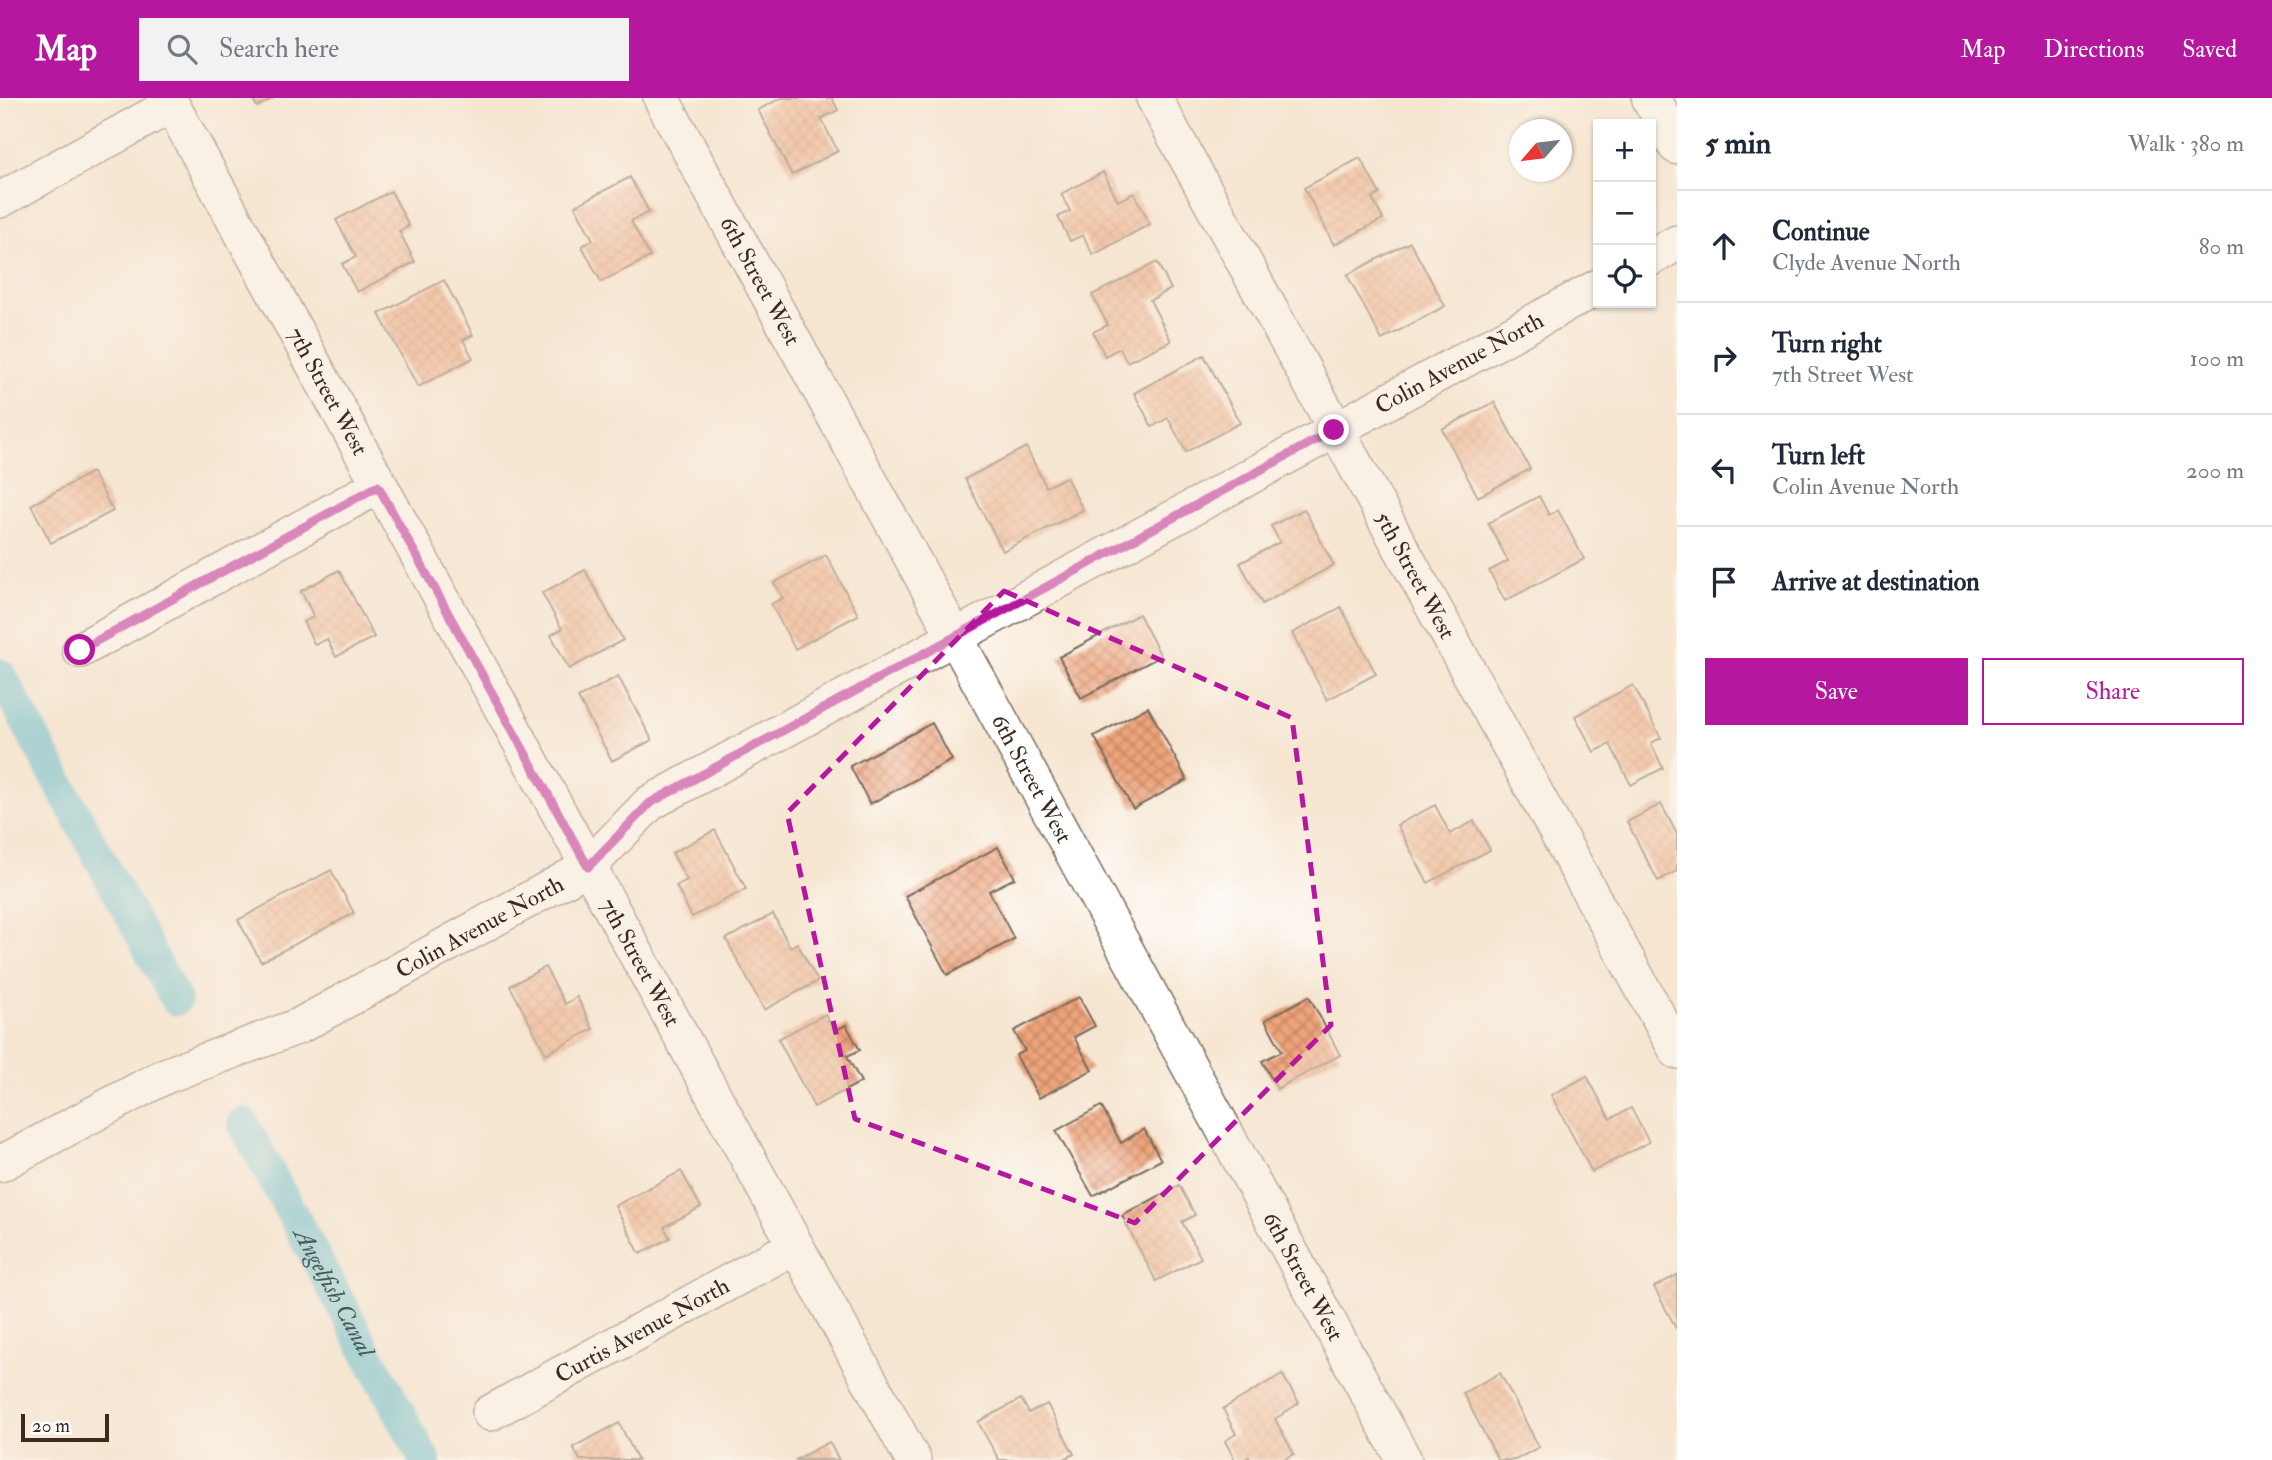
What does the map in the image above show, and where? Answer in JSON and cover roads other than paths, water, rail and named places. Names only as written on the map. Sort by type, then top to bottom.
[{"type":"main road","points":[[1651,98],[1677,145]]},
{"type":"street","name":"6th Street West","points":[[661,98],[1404,1460]]},
{"type":"street","name":"5th Street West","points":[[1154,98],[1677,1051]]},
{"type":"street","points":[[0,201],[169,102]]},
{"type":"street","name":"7th Street West","points":[[169,102],[912,1460]]},
{"type":"street","points":[[1656,255],[1677,243]]},
{"type":"street","name":"Colin Avenue North","points":[[0,1164],[165,1076],[299,1026],[588,867],[650,803],[1593,291]]},
{"type":"street","points":[[80,650],[378,486]]},
{"type":"street","name":"Curtis Avenue North","points":[[489,1413],[795,1246]]},
{"type":"waterway","name":"Angelfish Canal","points":[[0,674],[176,1000]]},
{"type":"waterway","name":"Angelfish Canal","points":[[243,1123],[425,1460]]}]
